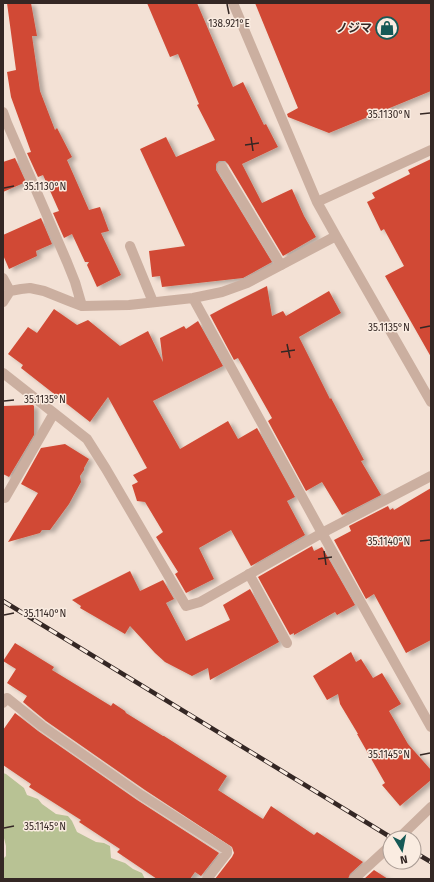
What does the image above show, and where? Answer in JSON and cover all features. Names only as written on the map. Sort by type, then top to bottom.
[{"type":"street","points":[[233,3],[317,202],[431,402]]},
{"type":"street","points":[[3,112],[67,262],[82,306]]},
{"type":"street","points":[[317,202],[431,150]]},
{"type":"street","points":[[222,167],[281,265]]},
{"type":"street","points":[[3,302],[10,291],[30,288],[44,291],[82,306],[129,305],[193,298],[222,292],[247,283],[336,236]]},
{"type":"street","points":[[130,246],[153,302]]},
{"type":"street","points":[[3,278],[10,291]]},
{"type":"street","points":[[193,298],[322,533],[431,727]]},
{"type":"street","points":[[3,373],[87,439],[186,606],[200,602],[322,533],[431,476]]},
{"type":"street","points":[[3,496],[5,498],[54,413]]},
{"type":"street","points":[[249,574],[287,643]]},
{"type":"street","points":[[4,699],[141,796],[227,850],[227,853],[207,879]]},
{"type":"street","points":[[407,830],[431,807]]},
{"type":"street","points":[[356,878],[382,854]]},
{"type":"green space","points":[[3,773],[24,788],[27,795],[38,799],[42,804],[56,814],[68,816],[77,832],[96,842],[104,843],[110,846],[111,858],[125,863],[142,873],[145,879],[3,879],[3,859],[6,856],[6,846],[3,834]]},
{"type":"building","points":[[7,3],[31,3],[37,36],[32,36],[40,91],[55,130],[57,128],[72,157],[67,160],[89,210],[100,207],[109,231],[101,233],[121,275],[97,287],[87,265],[89,262],[85,262],[72,234],[64,238],[53,213],[59,211],[43,175],[38,177],[27,153],[31,152],[11,97],[7,72],[16,70]]},
{"type":"building","points":[[147,3],[197,3],[233,87],[243,82],[264,125],[266,124],[278,147],[242,164],[262,203],[292,189],[304,216],[316,237],[283,256],[228,164],[225,161],[219,161],[216,164],[216,170],[272,262],[243,278],[162,287],[160,276],[152,277],[149,251],[185,246],[140,149],[166,137],[176,157],[215,140],[197,105],[199,104],[178,54],[170,57]]},
{"type":"building","points":[[255,3],[431,3],[431,91],[329,133],[288,117],[287,114],[298,108]]},
{"type":"building","points":[[15,158],[26,182],[3,192],[3,162]]},
{"type":"building","points":[[431,159],[431,357],[385,276],[404,266],[384,229],[381,231],[367,202],[375,198],[372,193],[410,174],[408,170]]},
{"type":"building","points":[[41,218],[52,244],[36,251],[37,256],[9,269],[3,255],[3,235]]},
{"type":"building","points":[[267,286],[272,316],[283,311],[286,316],[329,291],[341,313],[299,337],[330,399],[331,398],[364,460],[361,461],[381,495],[342,515],[322,482],[306,491],[268,421],[272,418],[238,358],[234,360],[210,315]]},
{"type":"building","points":[[54,309],[77,325],[88,320],[120,346],[148,331],[163,362],[160,338],[184,326],[186,329],[198,321],[223,366],[153,401],[180,449],[228,421],[238,439],[257,428],[295,497],[287,501],[305,535],[251,566],[231,530],[199,548],[214,579],[186,593],[175,574],[178,572],[156,537],[163,532],[145,502],[137,501],[132,485],[138,482],[133,475],[147,468],[108,397],[90,422],[21,368],[23,365],[8,354],[28,327],[37,333]]},
{"type":"building","points":[[33,405],[34,435],[9,477],[3,474],[3,406]]},
{"type":"building","points":[[65,444],[89,459],[80,476],[81,482],[69,504],[50,530],[42,530],[40,533],[8,542],[38,493],[21,484],[41,448]]},
{"type":"building","points":[[431,488],[431,640],[406,653],[374,594],[366,599],[334,540],[351,531],[349,526],[388,506],[390,510],[393,508],[394,510]]},
{"type":"building","points":[[312,546],[314,551],[322,547],[355,605],[337,615],[335,612],[294,635],[294,633],[290,635],[258,577]]},
{"type":"building","points":[[130,571],[140,591],[163,580],[174,599],[166,603],[186,641],[230,620],[223,605],[250,589],[279,642],[210,680],[208,668],[192,676],[165,662],[130,626],[125,634],[80,608],[81,606],[72,600]]},
{"type":"building","points":[[15,643],[54,667],[52,670],[111,706],[113,703],[126,713],[227,776],[218,790],[263,819],[271,806],[314,835],[317,832],[363,862],[350,874],[348,879],[215,879],[232,857],[234,853],[232,847],[145,790],[46,721],[23,702],[27,696],[7,683],[16,669],[3,661]]},
{"type":"building","points":[[351,652],[356,662],[361,659],[373,678],[382,673],[401,704],[389,711],[408,744],[431,770],[431,780],[400,806],[382,785],[385,783],[340,704],[338,694],[327,700],[313,676]]},
{"type":"building","points":[[15,713],[38,731],[137,800],[219,853],[201,876],[195,872],[190,879],[157,879],[117,852],[120,849],[79,822],[81,820],[29,787],[31,784],[3,765],[3,730]]},
{"type":"building","points":[[374,870],[388,879],[364,879]]},
{"type":"railway","points":[[3,601],[382,832]]},
{"type":"railway","points":[[422,857],[431,862]]},
{"type":"place","name":"ノジマ","points":[[387,28]]}]
